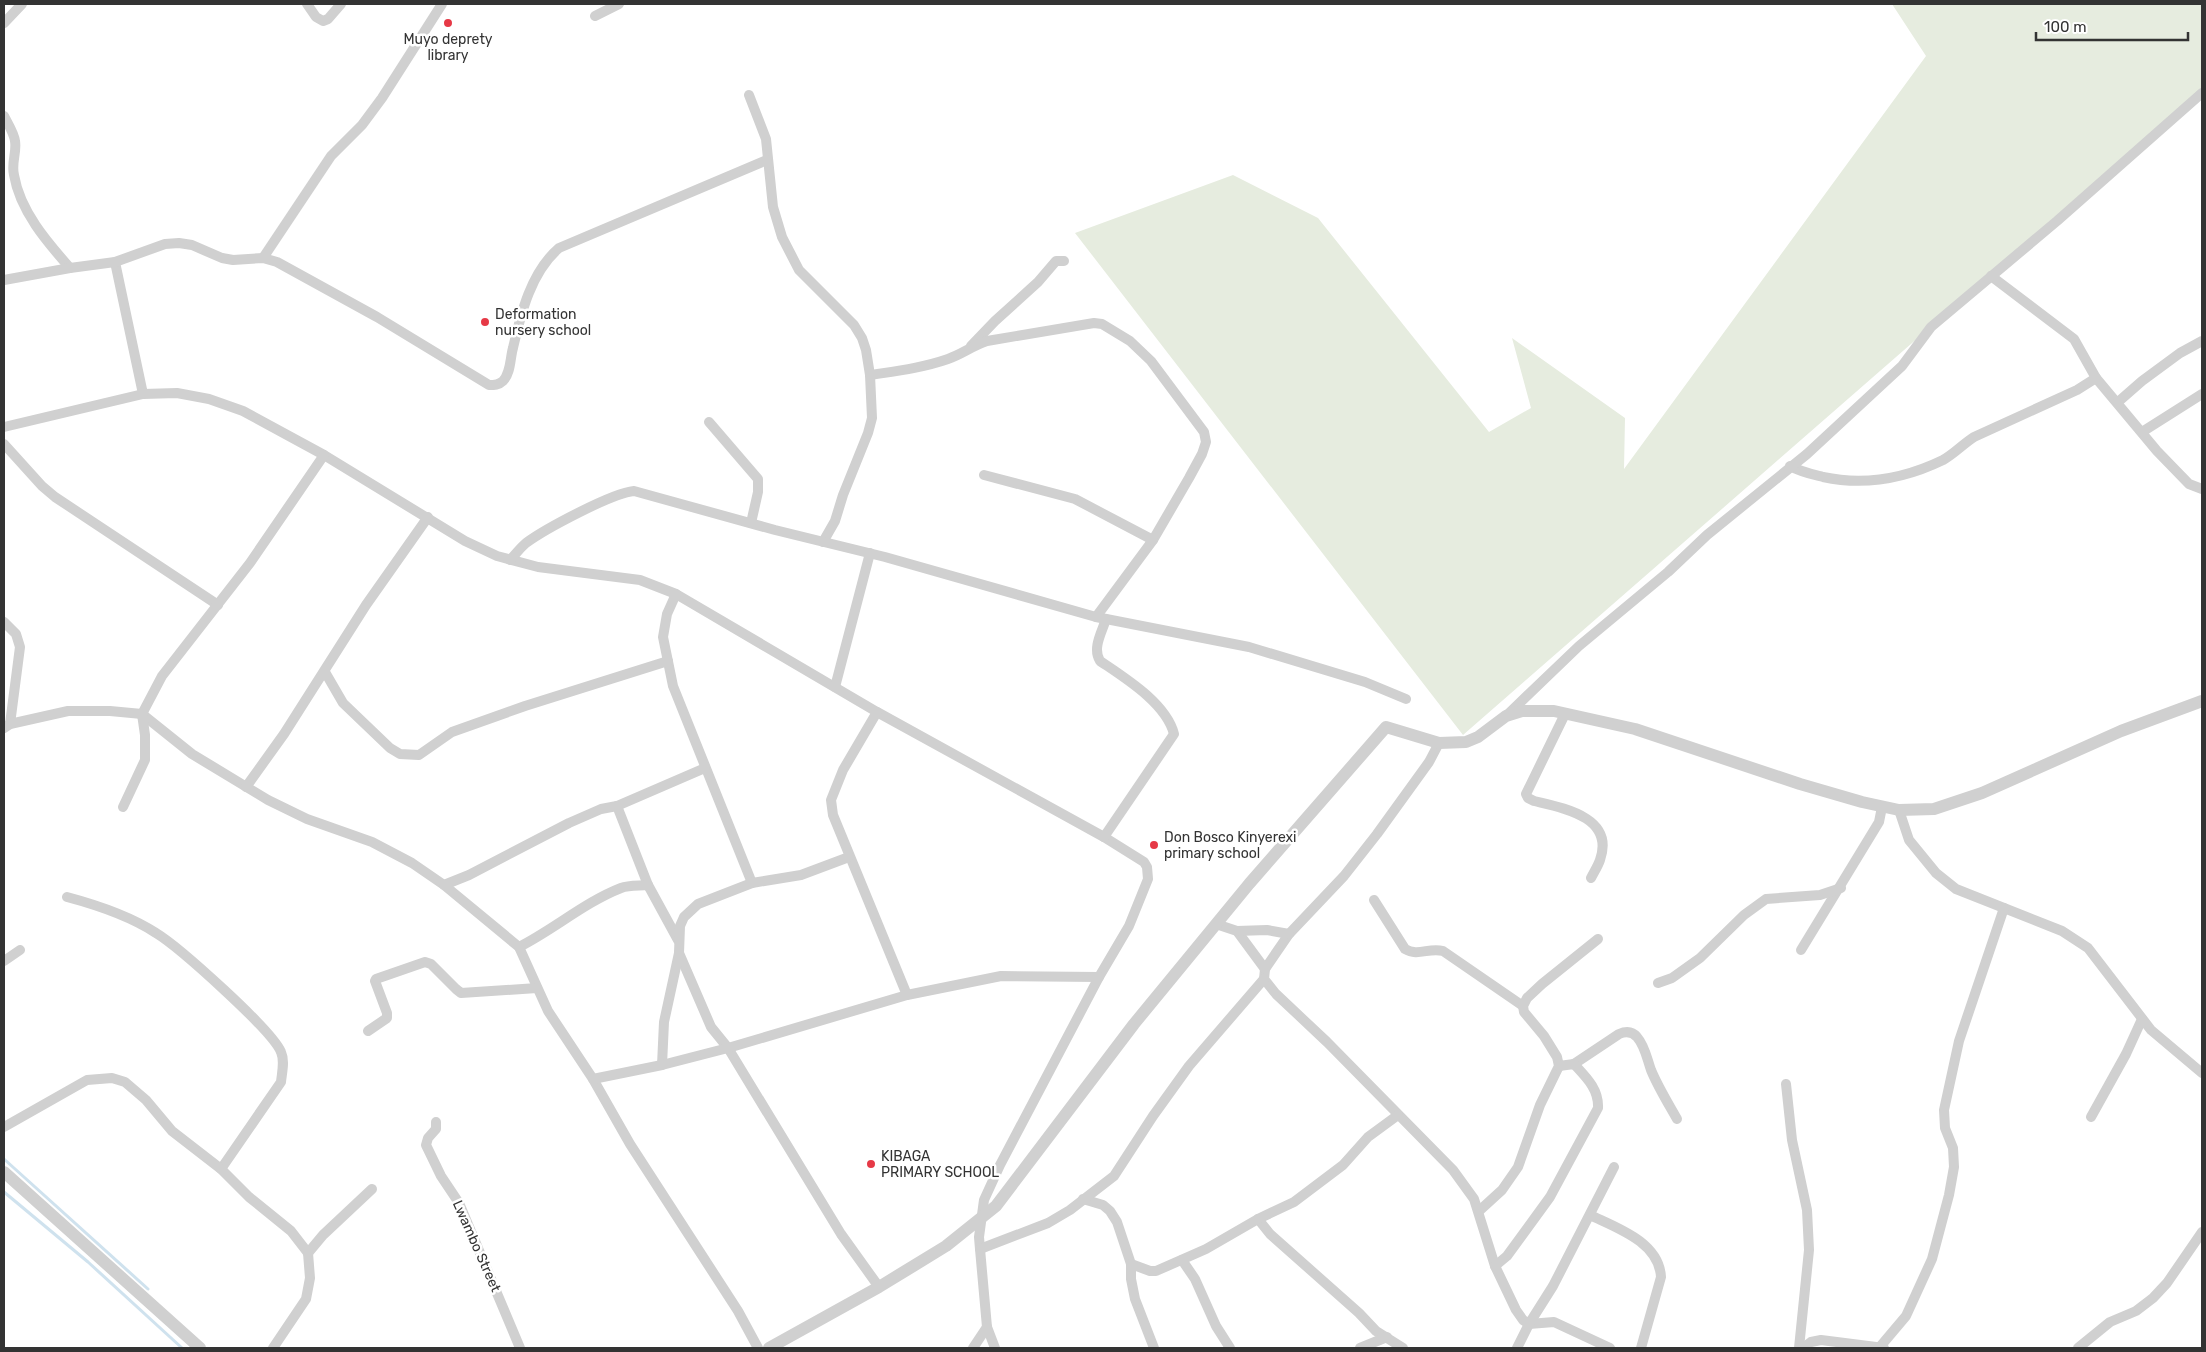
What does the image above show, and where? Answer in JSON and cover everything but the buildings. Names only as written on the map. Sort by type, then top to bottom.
[{"type":"street","points":[[4,23],[22,4]]},
{"type":"street","points":[[306,4],[316,17],[323,21],[328,20],[341,4]]},
{"type":"street","points":[[263,258],[332,156],[362,125],[382,98],[442,4]]},
{"type":"street","points":[[595,16],[619,4]]},
{"type":"street","points":[[769,1348],[879,1287],[946,1246],[982,1218],[1006,1193],[1134,1024],[1216,924],[1383,728],[1389,727],[1439,743],[1466,742],[1478,737],[1506,716],[1578,646],[1668,572],[1707,535],[1807,454],[1897,370],[1932,328],[2202,93]]},
{"type":"street","points":[[749,95],[766,139],[767,160],[776,221],[782,238],[799,270],[859,332],[864,344],[870,375],[872,418],[868,433],[843,495],[835,521],[823,542]]},
{"type":"street","points":[[4,116],[16,141],[12,165],[14,179],[25,206],[39,231],[70,268]]},
{"type":"street","points":[[4,280],[115,262],[165,244],[179,243],[192,245],[222,258],[233,260],[263,258],[278,262],[377,317],[489,385],[497,384],[504,380],[509,369],[524,303],[529,292],[545,263],[559,248],[767,160]]},
{"type":"street","points":[[870,375],[929,365],[951,358],[971,346],[995,321],[1038,282],[1056,260],[1064,261]]},
{"type":"street","points":[[115,262],[143,394]]},
{"type":"street","points":[[1991,276],[2074,339],[2096,378],[2142,432],[2189,484],[2202,489]]},
{"type":"street","points":[[971,346],[995,340],[1100,323],[1130,341],[1151,361],[1199,423],[1206,440],[1202,454],[1153,540],[1101,618],[1096,649],[1100,661],[1139,690],[1164,712],[1171,722],[1174,734],[1104,837]]},
{"type":"street","points":[[2118,402],[2135,386],[2180,353],[2202,341]]},
{"type":"street","points":[[1790,466],[1800,472],[1843,481],[1886,480],[1916,472],[1952,455],[1959,446],[1974,437],[2077,390],[2096,378]]},
{"type":"street","points":[[4,426],[143,394],[177,393],[209,399],[243,411],[324,455],[465,541],[510,560],[538,567],[640,580],[676,594],[877,712],[1104,837],[1144,862],[1147,867],[1148,879],[1129,926],[1099,977],[1000,1165],[984,1200],[980,1249],[987,1327],[995,1348]]},
{"type":"street","points":[[2142,432],[2202,394]]},
{"type":"street","points":[[709,422],[758,479],[759,488],[751,523]]},
{"type":"street","points":[[4,444],[42,486],[55,497],[218,605]]},
{"type":"street","points":[[123,807],[145,760],[145,735],[142,714],[162,676],[218,605],[324,455]]},
{"type":"street","points":[[984,475],[1075,499],[1153,540]]},
{"type":"street","points":[[510,560],[526,544],[576,515],[614,496],[634,491],[870,553],[1101,618],[1258,650],[1365,682],[1406,699]]},
{"type":"street","points":[[246,787],[325,672],[366,606],[428,517]]},
{"type":"street","points":[[835,687],[870,553]]},
{"type":"street","points":[[676,594],[667,614],[664,637],[672,686],[752,883]]},
{"type":"street","points":[[4,622],[16,634],[20,647],[7,726],[68,711],[110,710],[142,714],[192,754],[246,787],[308,819],[372,842],[412,863],[444,885],[519,948],[548,1011],[593,1079],[630,1144],[701,1253],[758,1348]]},
{"type":"street","points":[[325,672],[344,702],[390,748],[400,754],[419,755],[452,732],[542,700],[668,662]]},
{"type":"street","points":[[1506,716],[1522,711],[1537,710],[1635,729],[1800,784],[1882,807],[1899,810],[1934,810],[1982,793],[2121,731],[2202,701]]},
{"type":"street","points":[[877,712],[843,770],[831,800],[833,815],[849,857],[907,995]]},
{"type":"street","points":[[1565,714],[1526,794],[1528,798],[1534,801],[1580,813],[1591,821],[1602,840],[1601,859],[1591,878]]},
{"type":"street","points":[[980,1249],[1048,1223],[1114,1176],[1153,1116],[1189,1066],[1229,1022],[1264,974],[1289,934],[1344,876],[1372,841],[1429,762],[1439,743]]},
{"type":"street","points":[[444,885],[468,875],[569,823],[601,809],[617,806],[705,768]]},
{"type":"street","points":[[617,806],[648,884],[678,941]]},
{"type":"street","points":[[1801,950],[1841,888],[1879,822],[1882,807]]},
{"type":"street","points":[[1899,810],[1909,840],[1936,873],[1956,889],[2062,931],[2088,948],[2110,974],[2151,1030],[2202,1073]]},
{"type":"street","points":[[662,1064],[664,1022],[679,953],[680,926],[690,910],[698,904],[752,883],[801,875],[849,857]]},
{"type":"street","points":[[519,948],[537,938],[560,921],[622,888],[648,884]]},
{"type":"street","points":[[1658,982],[1672,978],[1700,958],[1744,915],[1766,899],[1820,896],[1841,888]]},
{"type":"street","points":[[67,897],[102,908],[157,933],[267,1032],[281,1051],[283,1060],[281,1082],[221,1168]]},
{"type":"street","points":[[1374,900],[1405,948],[1413,953],[1443,951],[1523,1006]]},
{"type":"street","points":[[1879,1348],[1906,1316],[1932,1259],[1949,1195],[1954,1167],[1953,1148],[1945,1128],[1944,1110],[1960,1041],[2004,908]]},
{"type":"street","points":[[1216,924],[1237,931],[1267,930],[1289,934]]},
{"type":"street","points":[[1237,931],[1276,994],[1328,1042],[1453,1170],[1474,1198],[1495,1266],[1516,1310],[1529,1324]]},
{"type":"street","points":[[1479,1211],[1502,1190],[1518,1167],[1540,1105],[1559,1066],[1557,1057],[1544,1036],[1524,1012],[1523,1006],[1527,998],[1542,984],[1598,939]]},
{"type":"street","points":[[4,961],[20,950]]},
{"type":"street","points":[[679,953],[711,1027],[728,1048],[841,1234],[879,1287]]},
{"type":"street","points":[[368,1031],[387,1018],[386,1009],[375,981],[376,979],[425,962],[430,964],[461,993],[537,988]]},
{"type":"street","points":[[593,1079],[728,1048],[907,995],[1001,976],[1099,977]]},
{"type":"street","points":[[2091,1117],[2126,1054],[2142,1019]]},
{"type":"street","points":[[1559,1066],[1574,1064],[1619,1034],[1625,1031],[1630,1032],[1636,1036],[1644,1049],[1655,1078],[1677,1119]]},
{"type":"street","points":[[1495,1266],[1507,1256],[1536,1218],[1594,1118],[1599,1099],[1596,1091],[1574,1064]]},
{"type":"street","points":[[4,1127],[87,1080],[112,1078],[125,1082],[146,1100],[172,1131],[221,1168],[249,1197],[291,1231],[308,1253],[310,1278],[306,1299],[273,1348]]},
{"type":"street","points":[[1786,1084],[1792,1140],[1808,1210],[1809,1250],[1799,1348]]},
{"type":"street","points":[[1131,1264],[1150,1271],[1156,1271],[1182,1260],[1294,1202],[1343,1165],[1368,1137],[1398,1115]]},
{"type":"street","name":"Lwambo Street","points":[[436,1122],[436,1130],[428,1138],[426,1144],[441,1176],[463,1211],[520,1348]]},
{"type":"street","points":[[1517,1348],[1529,1324],[1542,1306],[1614,1167]]},
{"type":"street","points":[[4,1172],[200,1348]]},
{"type":"street","points":[[308,1253],[323,1234],[372,1189]]},
{"type":"street","points":[[1084,1199],[1102,1205],[1110,1211],[1117,1222],[1131,1264],[1131,1279],[1135,1299],[1154,1348]]},
{"type":"street","points":[[1590,1214],[1638,1239],[1660,1265],[1661,1277],[1641,1348]]},
{"type":"street","points":[[1258,1219],[1270,1234],[1359,1313],[1376,1331],[1403,1348]]},
{"type":"street","points":[[2078,1348],[2110,1322],[2136,1311],[2154,1298],[2167,1283],[2202,1232]]},
{"type":"street","points":[[1182,1260],[1195,1279],[1216,1326],[1230,1348]]},
{"type":"street","points":[[1529,1324],[1554,1322],[1610,1348]]},
{"type":"street","points":[[973,1348],[987,1327]]},
{"type":"street","points":[[1360,1348],[1387,1337]]},
{"type":"street","points":[[1803,1348],[1811,1342],[1821,1340],[1886,1348]]},
{"type":"shaded area","points":[[1892,4],[2202,4],[2202,90],[1463,735],[1075,233],[1233,175],[1318,218],[1489,432],[1531,408],[1512,338],[1625,418],[1624,469],[1926,56]]},
{"type":"waterway","points":[[4,1159],[148,1289]]},
{"type":"waterway","points":[[4,1192],[88,1262],[182,1348]]},
{"type":"place","name":"Muyo deprety library","points":[[448,23]]},
{"type":"place","name":"Deformation nursery school","points":[[485,322]]},
{"type":"place","name":"Don Bosco Kinyerexi primary school","points":[[1154,845]]},
{"type":"place","name":"KIBAGA PRIMARY SCHOOL","points":[[871,1164]]}]
